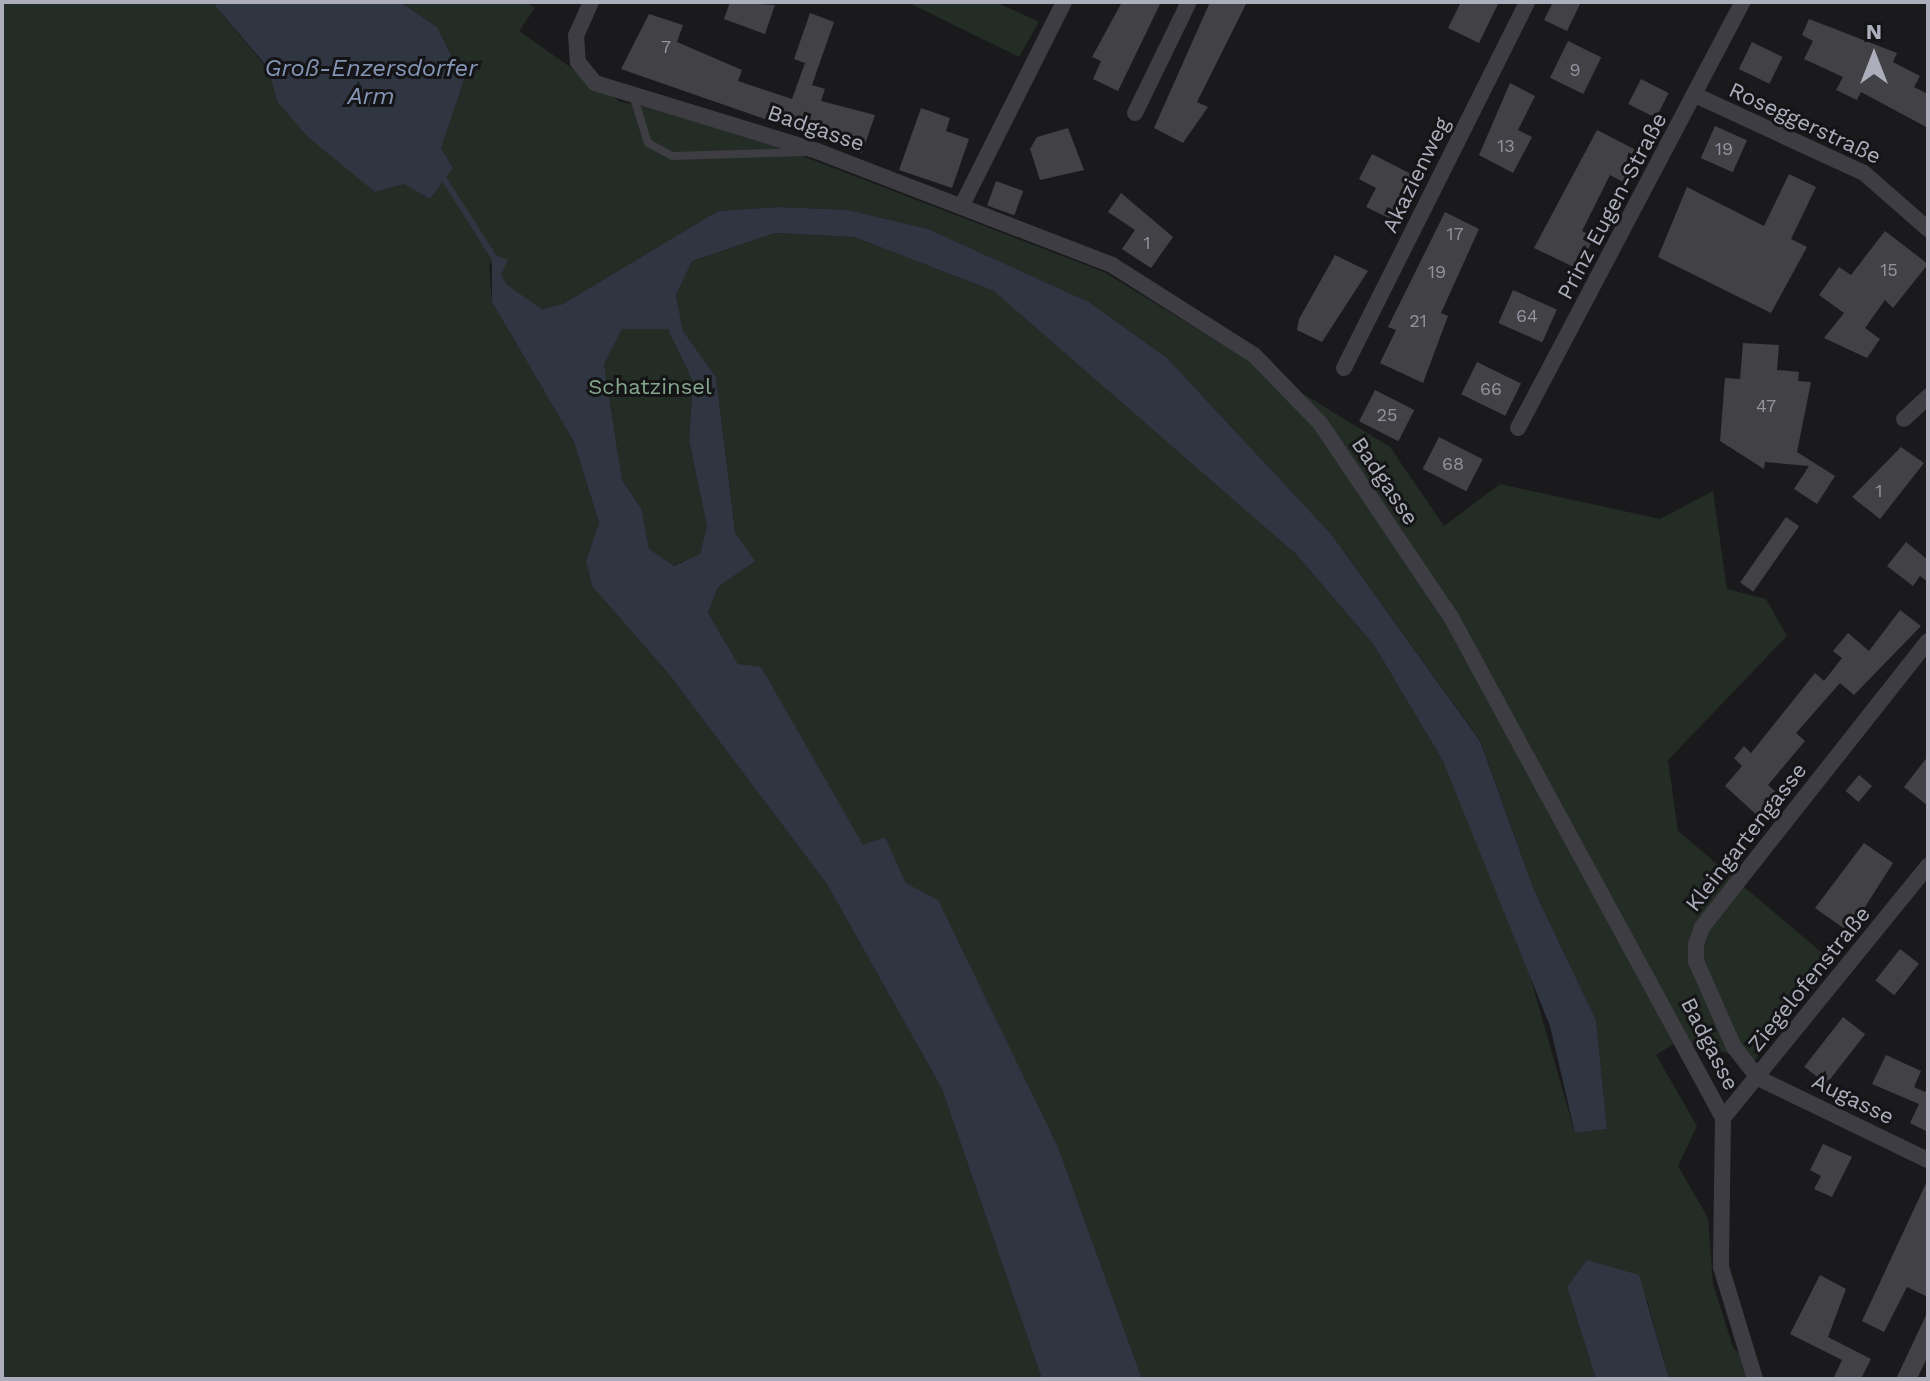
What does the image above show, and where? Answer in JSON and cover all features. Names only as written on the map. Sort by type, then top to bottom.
[{"type":"street","name":"Badgasse","points":[[591,2],[576,35],[578,62],[595,83],[634,98],[817,151],[1112,265],[1211,324],[1254,355],[1320,423],[1466,643],[1723,1118],[1721,1267],[1755,1379]]},
{"type":"street","points":[[962,205],[1064,2]]},
{"type":"street","points":[[1135,113],[1189,2]]},
{"type":"street","name":"Akazienweg","points":[[1344,368],[1527,2]]},
{"type":"street","name":"Prinz Eugen-Straße","points":[[1518,428],[1743,2]]},
{"type":"street","name":"Roseggerstraße","points":[[1695,95],[1864,173],[1928,229]]},
{"type":"street","points":[[1904,419],[1928,397]]},
{"type":"street","name":"Kleingartengasse","points":[[1758,1078],[1734,1047],[1696,961],[1702,927],[1928,641]]},
{"type":"street","name":"Ziegelofenstraße","points":[[1723,1118],[1928,866]]},
{"type":"street","name":"Augasse","points":[[1758,1078],[1928,1160]]},
{"type":"lane","points":[[634,98],[648,143],[672,156],[817,151]]},
{"type":"green space","points":[[2,2],[212,2],[273,75],[277,101],[430,199],[453,168],[441,148],[464,80],[437,27],[400,2],[527,2],[535,8],[519,31],[620,102],[693,114],[1104,272],[1390,447],[1444,526],[1500,484],[1660,519],[1713,491],[1727,589],[1766,599],[1787,636],[1668,760],[1678,831],[1834,963],[1755,1060],[1678,1041],[1656,1055],[1697,1126],[1678,1166],[1708,1218],[1713,1284],[1733,1347],[1762,1379],[1669,1379],[1647,1300],[1567,1287],[1596,1379],[1142,1379],[1058,1147],[938,901],[906,883],[885,837],[863,846],[761,668],[738,664],[708,613],[718,587],[754,561],[735,532],[716,377],[683,331],[676,295],[692,261],[775,233],[854,237],[994,291],[1079,359],[1296,554],[1374,645],[1443,761],[1522,948],[1575,1133],[1607,1129],[1596,1020],[1534,890],[1480,740],[1331,534],[1167,358],[1089,302],[928,229],[848,210],[779,207],[718,211],[563,304],[542,309],[506,284],[489,262],[492,302],[574,442],[599,523],[586,561],[592,586],[668,673],[827,884],[942,1089],[1042,1379],[2,1379]]},
{"type":"green space","points":[[907,2],[996,2],[1039,22],[1019,57]]},
{"type":"green space","name":"Schatzinsel","points":[[622,329],[668,329],[693,382],[689,440],[707,526],[700,554],[673,566],[649,549],[642,510],[622,480],[604,364]]},
{"type":"water","name":"Groß-Enzersdorfer Arm","points":[[212,2],[400,2],[437,27],[464,80],[441,148],[453,168],[430,199],[404,184],[375,192],[307,136],[277,101],[269,69]]},
{"type":"water","points":[[779,207],[848,210],[928,229],[1089,302],[1167,358],[1331,534],[1480,741],[1534,890],[1596,1020],[1607,1129],[1575,1133],[1550,1026],[1443,761],[1374,645],[1296,554],[994,291],[854,237],[775,233],[692,261],[676,295],[683,331],[716,377],[735,532],[755,561],[718,587],[708,613],[738,664],[761,667],[863,845],[885,837],[906,883],[938,900],[1058,1147],[1142,1379],[1042,1379],[942,1089],[827,884],[668,673],[592,586],[586,561],[599,523],[574,442],[492,302],[492,254],[508,260],[501,274],[506,284],[542,309],[563,304],[718,211]],"holes":[[[622,329],[668,329],[693,382],[689,440],[707,526],[700,554],[674,566],[649,549],[642,510],[622,480],[604,364]]]},
{"type":"water","points":[[1587,1260],[1639,1275],[1669,1379],[1596,1379],[1567,1287]]},
{"type":"building","points":[[730,2],[775,5],[765,34],[724,19]]},
{"type":"building","points":[[1122,2],[1161,2],[1118,91],[1093,79],[1101,61],[1092,57]]},
{"type":"building","points":[[1210,2],[1247,2],[1197,102],[1208,107],[1183,143],[1154,128]]},
{"type":"building","points":[[1461,2],[1499,2],[1479,43],[1448,28]]},
{"type":"building","points":[[1553,2],[1581,2],[1567,31],[1544,20]]},
{"type":"building","points":[[810,13],[834,22],[812,85],[825,89],[821,101],[875,115],[862,153],[621,69],[649,14],[683,25],[677,42],[742,70],[738,81],[792,99],[805,63],[794,59]]},
{"type":"building","points":[[1809,19],[1897,53],[1893,62],[1920,76],[1914,87],[1928,94],[1928,128],[1861,92],[1857,100],[1836,90],[1843,77],[1804,59],[1813,41],[1802,35]]},
{"type":"building","points":[[1568,41],[1601,57],[1583,94],[1550,78]]},
{"type":"building","points":[[1752,42],[1783,57],[1769,84],[1739,69]]},
{"type":"building","points":[[1641,79],[1669,93],[1656,118],[1628,104]]},
{"type":"building","points":[[1510,83],[1535,96],[1518,130],[1532,137],[1513,173],[1479,155]]},
{"type":"building","points":[[921,108],[950,118],[946,131],[969,139],[952,188],[899,170]]},
{"type":"building","points":[[1715,126],[1747,140],[1733,172],[1701,158]]},
{"type":"building","points":[[1068,128],[1084,170],[1040,180],[1030,149],[1037,137]]},
{"type":"building","points":[[1597,130],[1640,152],[1625,183],[1610,175],[1582,231],[1594,237],[1578,269],[1534,248]]},
{"type":"building","points":[[1372,154],[1417,177],[1395,221],[1366,207],[1376,188],[1359,179]]},
{"type":"building","points":[[1789,174],[1816,187],[1791,239],[1807,247],[1771,313],[1658,257],[1687,187],[1764,226]]},
{"type":"building","points":[[996,181],[1023,191],[1014,215],[987,205]]},
{"type":"building","points":[[1121,193],[1173,237],[1151,268],[1122,249],[1135,230],[1108,212]]},
{"type":"building","points":[[1445,212],[1479,229],[1441,313],[1448,316],[1423,383],[1380,363],[1396,330],[1388,327]]},
{"type":"building","points":[[1885,231],[1928,264],[1893,308],[1885,300],[1865,328],[1880,339],[1867,358],[1824,338],[1844,313],[1819,295],[1839,267],[1851,275]]},
{"type":"building","points":[[1335,255],[1368,271],[1322,342],[1297,330],[1299,319]]},
{"type":"building","points":[[1513,290],[1557,310],[1542,342],[1498,323]]},
{"type":"building","points":[[1743,343],[1779,345],[1777,370],[1799,372],[1798,381],[1811,382],[1797,452],[1835,476],[1817,504],[1794,489],[1809,466],[1765,462],[1764,469],[1720,441],[1725,378],[1740,379]]},
{"type":"building","points":[[1477,362],[1521,383],[1505,416],[1461,394]]},
{"type":"building","points":[[1375,390],[1414,410],[1398,441],[1359,421]]},
{"type":"building","points":[[1439,437],[1483,459],[1466,491],[1423,469]]},
{"type":"building","points":[[1901,447],[1924,463],[1880,519],[1852,497]]},
{"type":"building","points":[[1786,517],[1799,526],[1753,592],[1740,583]]},
{"type":"building","points":[[1906,542],[1928,560],[1928,582],[1920,576],[1913,586],[1887,566]]},
{"type":"building","points":[[1900,610],[1921,626],[1854,695],[1840,683],[1796,733],[1805,741],[1768,785],[1779,795],[1759,817],[1725,786],[1742,766],[1734,758],[1744,746],[1751,753],[1815,673],[1824,681],[1842,658],[1833,651],[1848,633],[1869,651]]},
{"type":"building","points":[[1928,756],[1928,806],[1904,787]]},
{"type":"building","points":[[1859,775],[1872,786],[1859,802],[1846,791]]},
{"type":"building","points":[[1864,843],[1893,863],[1849,932],[1815,908]]},
{"type":"building","points":[[1900,949],[1919,964],[1894,995],[1875,981]]},
{"type":"building","points":[[1843,1017],[1865,1034],[1826,1084],[1804,1067]]},
{"type":"building","points":[[1886,1055],[1921,1071],[1914,1087],[1925,1092],[1928,1085],[1928,1132],[1910,1123],[1919,1104],[1872,1084]]},
{"type":"building","points":[[1823,1144],[1852,1157],[1832,1197],[1814,1189],[1821,1176],[1810,1170]]},
{"type":"building","points":[[1928,1179],[1928,1297],[1907,1287],[1884,1332],[1862,1321]]},
{"type":"building","points":[[1820,1275],[1846,1289],[1828,1337],[1871,1359],[1861,1379],[1833,1379],[1842,1360],[1790,1334]]},
{"type":"building","points":[[1928,1311],[1928,1356],[1917,1379],[1896,1379]]},
{"type":"waterway","points":[[441,174],[495,259]]}]
